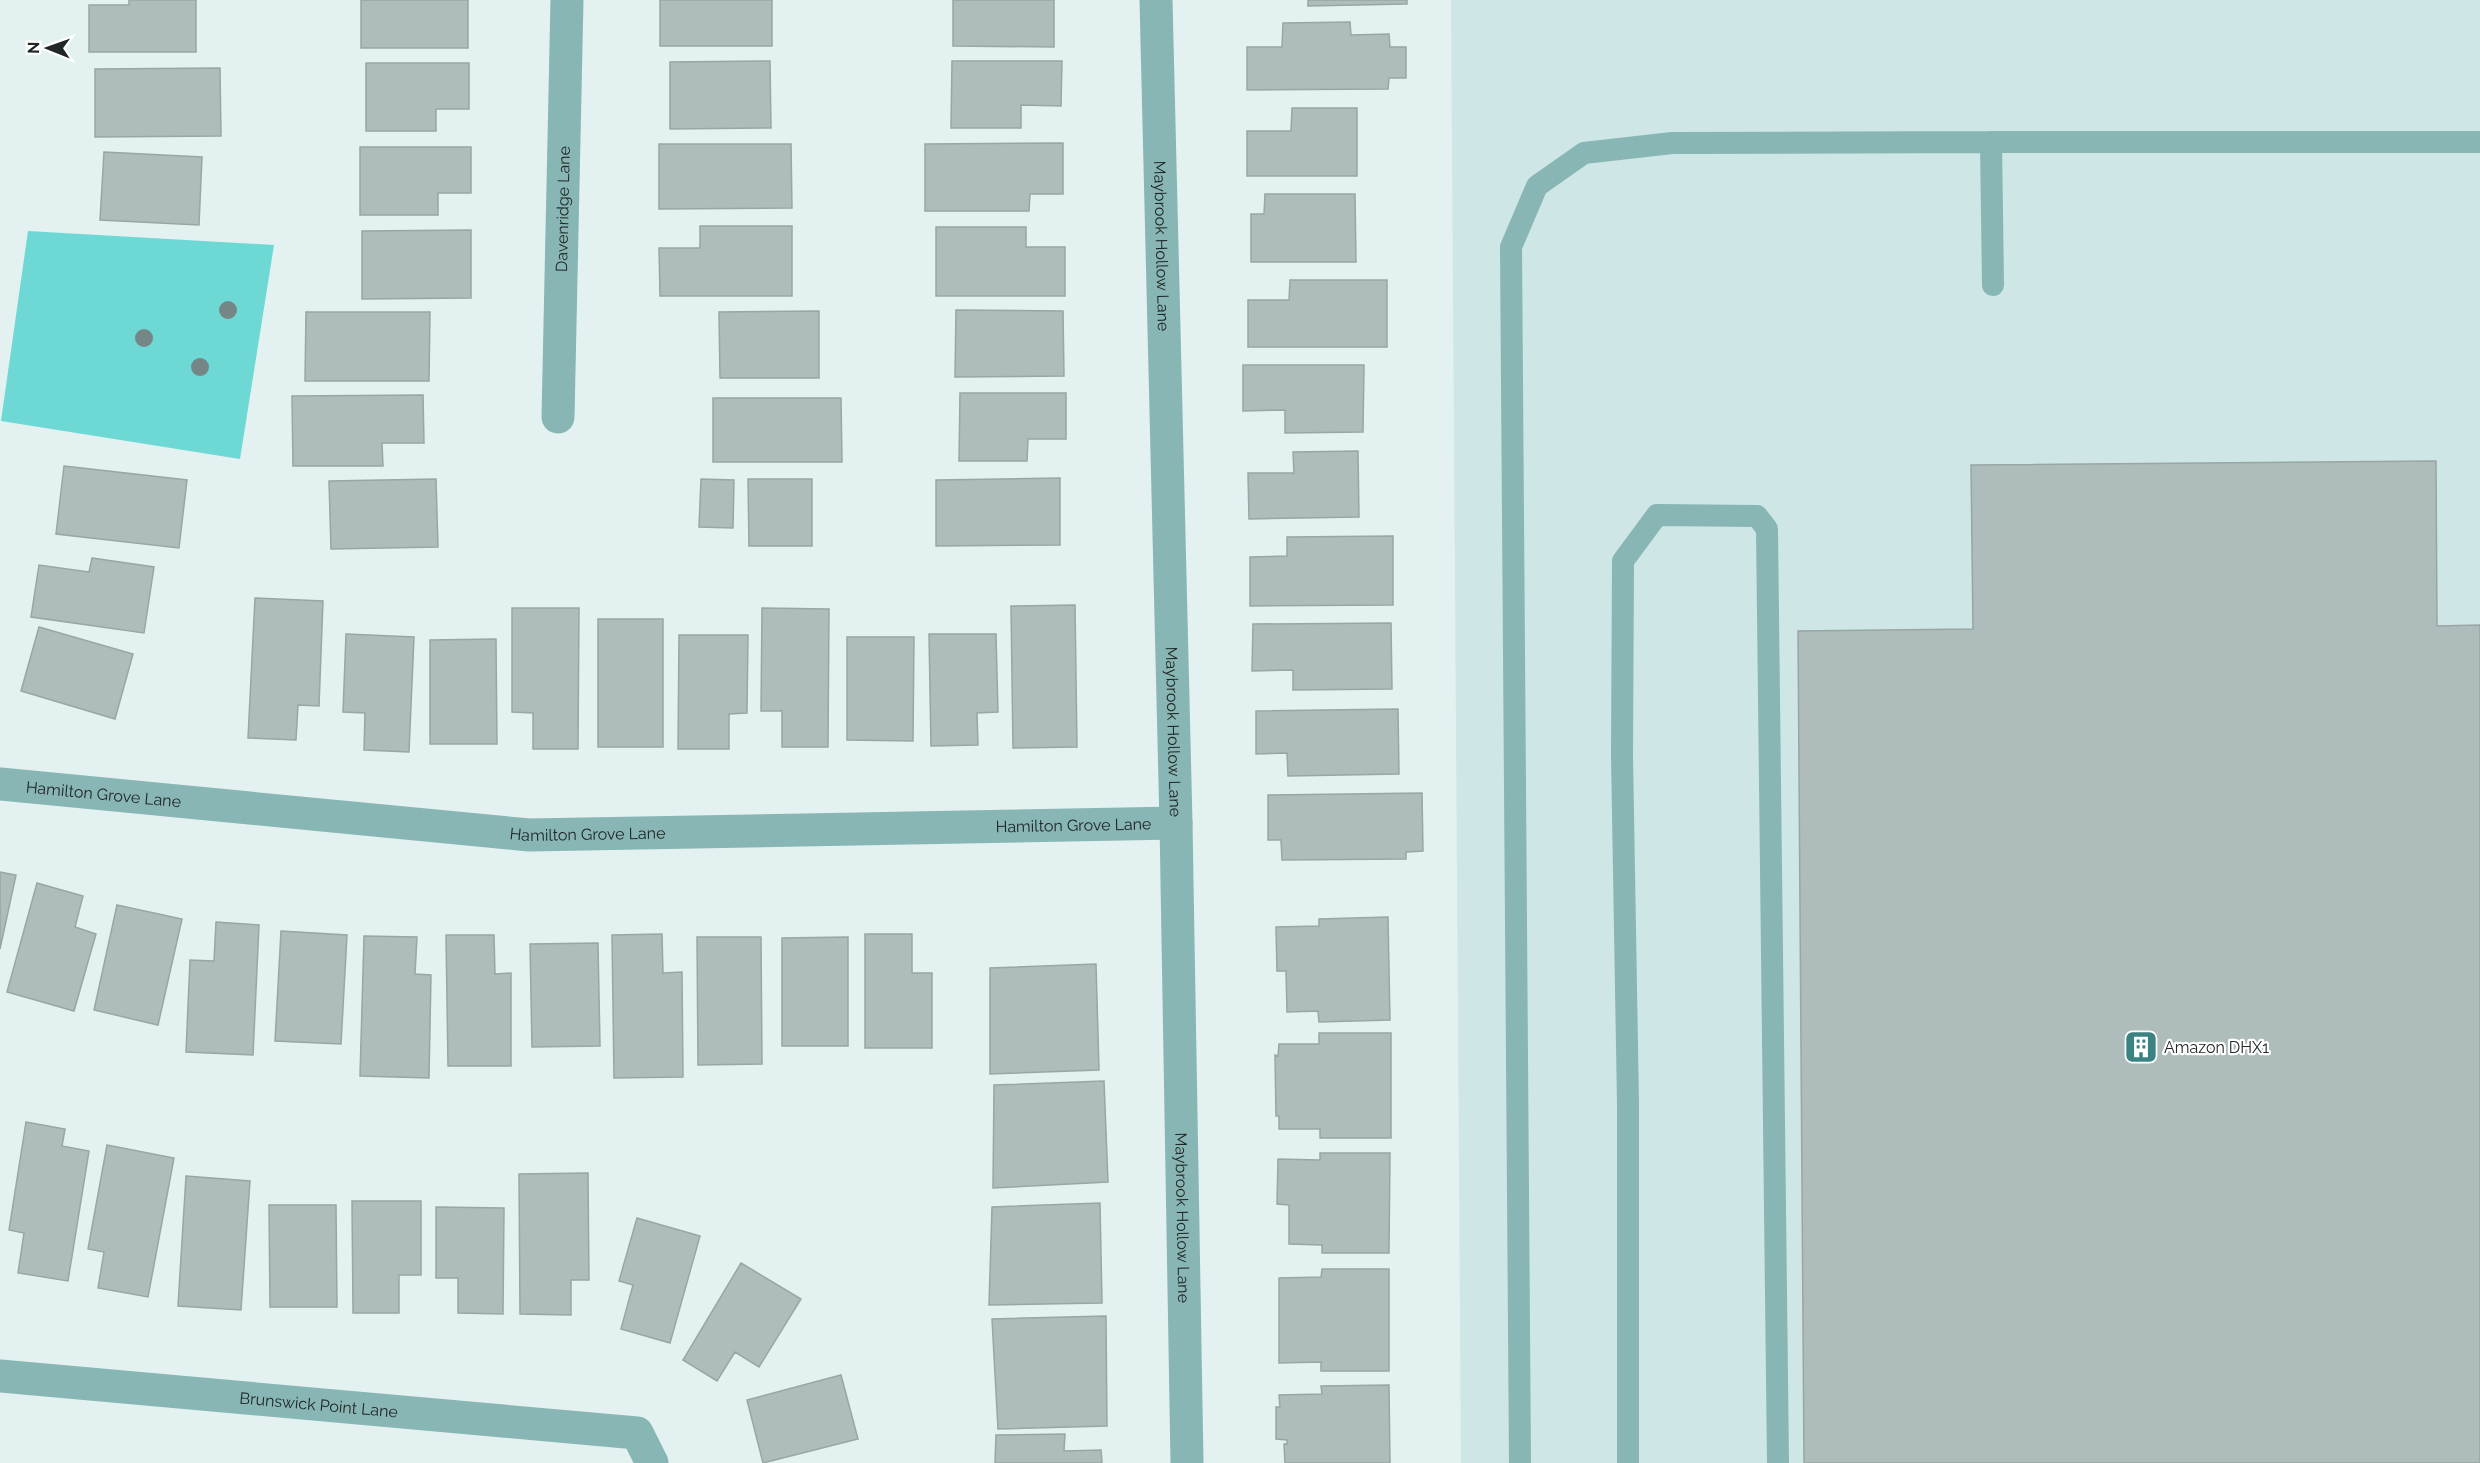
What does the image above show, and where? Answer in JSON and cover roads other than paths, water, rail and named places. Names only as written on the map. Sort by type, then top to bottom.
[{"type":"street","name":"Davenridge Lane","points":[[558,417],[567,0]]},
{"type":"street","name":"Maybrook Hollow Lane","points":[[1156,0],[1176,823],[1186,1463]]},
{"type":"street","name":"Hamilton Grove Lane","points":[[0,784],[529,835],[1176,823]]},
{"type":"street","name":"Brunswick Point Lane","points":[[0,1376],[637,1433],[652,1463]]},
{"type":"lane","points":[[1991,142],[1993,285]]},
{"type":"lane","points":[[1520,1463],[1511,247],[1538,186],[1584,153],[1672,143],[2480,142]]},
{"type":"lane","points":[[1628,1463],[1628,1104],[1622,755],[1623,561],[1657,515],[1757,516],[1767,529],[1778,1463]]},
{"type":"place","name":"Amazon DHX1","points":[[2141,1047]]}]
